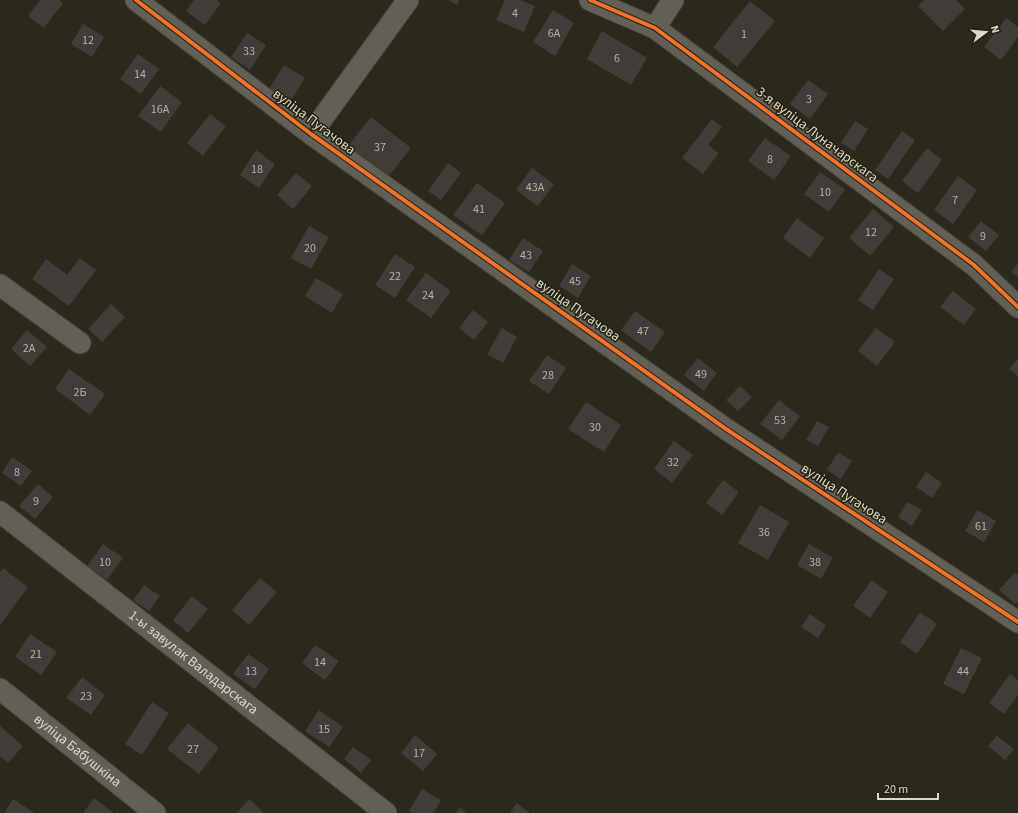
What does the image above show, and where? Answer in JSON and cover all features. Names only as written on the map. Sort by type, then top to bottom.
[{"type":"street","name":"вуліца Пугачова","points":[[136,0],[311,134],[726,429],[1018,622]]},
{"type":"street","points":[[311,134],[408,0]]},
{"type":"street","name":"3-я вуліца Луначарскага","points":[[590,0],[655,28],[974,265],[1018,307]]},
{"type":"street","points":[[655,28],[673,0]]},
{"type":"street","points":[[0,285],[80,343]]},
{"type":"street","name":"1-ы завулак Валадарскага","points":[[0,512],[386,813]]},
{"type":"street","name":"вуліца Бабушкіна","points":[[0,689],[155,813]]},
{"type":"building","points":[[40,0],[59,0],[63,3],[44,28],[28,16]]},
{"type":"building","points":[[194,0],[217,0],[221,3],[205,25],[186,11]]},
{"type":"building","points":[[448,0],[459,0],[457,5]]},
{"type":"building","points":[[505,0],[520,0],[535,6],[524,32],[496,20]]},
{"type":"building","points":[[925,0],[956,0],[965,9],[943,31],[918,6]]},
{"type":"building","points":[[750,1],[775,21],[737,67],[713,47]]},
{"type":"building","points":[[553,10],[574,23],[555,56],[533,42]]},
{"type":"building","points":[[1006,18],[1018,27],[1018,37],[1001,60],[984,47]]},
{"type":"building","points":[[83,24],[104,37],[92,57],[71,44]]},
{"type":"building","points":[[602,31],[647,58],[631,85],[587,59]]},
{"type":"building","points":[[247,33],[266,45],[250,70],[231,57]]},
{"type":"building","points":[[138,54],[159,69],[141,94],[120,79]]},
{"type":"building","points":[[284,65],[305,78],[288,105],[267,92]]},
{"type":"building","points":[[808,80],[828,94],[810,119],[790,104]]},
{"type":"building","points":[[160,86],[182,102],[161,132],[138,116]]},
{"type":"building","points":[[210,114],[226,126],[203,156],[187,143]]},
{"type":"building","points":[[371,117],[411,148],[388,177],[348,146]]},
{"type":"building","points":[[712,119],[722,127],[708,145],[719,153],[703,174],[682,158]]},
{"type":"building","points":[[855,121],[868,129],[854,151],[841,143]]},
{"type":"building","points":[[902,131],[915,140],[888,179],[875,170]]},
{"type":"building","points":[[765,138],[791,156],[774,180],[748,161]]},
{"type":"building","points":[[927,148],[942,160],[918,193],[902,181]]},
{"type":"building","points":[[256,150],[275,164],[259,188],[240,175]]},
{"type":"building","points":[[448,163],[461,173],[441,200],[428,191]]},
{"type":"building","points":[[532,168],[554,184],[538,206],[516,190]]},
{"type":"building","points":[[820,172],[845,189],[829,212],[804,194]]},
{"type":"building","points":[[296,173],[312,186],[293,209],[277,195]]},
{"type":"building","points":[[958,176],[977,190],[953,224],[934,210]]},
{"type":"building","points":[[477,183],[505,203],[482,235],[453,215]]},
{"type":"building","points":[[873,209],[894,227],[870,256],[849,238]]},
{"type":"building","points":[[797,218],[824,238],[810,258],[783,238]]},
{"type":"building","points":[[981,221],[999,235],[986,251],[968,237]]},
{"type":"building","points":[[309,226],[329,237],[311,269],[291,258]]},
{"type":"building","points":[[523,238],[543,251],[529,272],[509,260]]},
{"type":"building","points":[[395,254],[415,267],[395,298],[375,285]]},
{"type":"building","points":[[80,258],[96,270],[69,306],[32,279],[46,259],[67,275]]},
{"type":"building","points":[[572,264],[591,276],[578,298],[559,286]]},
{"type":"building","points":[[1018,264],[1018,277],[1011,272]]},
{"type":"building","points":[[879,269],[894,279],[873,310],[858,300]]},
{"type":"building","points":[[426,273],[451,291],[431,318],[406,300]]},
{"type":"building","points":[[316,278],[343,294],[332,313],[305,296]]},
{"type":"building","points":[[953,291],[976,309],[964,325],[940,307]]},
{"type":"building","points":[[111,304],[125,317],[102,342],[88,329]]},
{"type":"building","points":[[473,310],[488,322],[474,340],[459,328]]},
{"type":"building","points":[[635,311],[665,332],[651,352],[621,330]]},
{"type":"building","points":[[502,328],[517,337],[503,363],[487,354]]},
{"type":"building","points":[[876,328],[895,342],[877,366],[858,351]]},
{"type":"building","points":[[27,330],[47,347],[30,366],[11,349]]},
{"type":"building","points":[[547,355],[566,368],[549,394],[529,381]]},
{"type":"building","points":[[698,358],[717,373],[704,391],[684,375]]},
{"type":"building","points":[[1018,359],[1018,376],[1009,369]]},
{"type":"building","points":[[69,369],[105,394],[90,415],[55,389]]},
{"type":"building","points":[[740,386],[752,397],[738,411],[726,400]]},
{"type":"building","points":[[779,400],[800,416],[782,440],[760,424]]},
{"type":"building","points":[[586,402],[621,425],[604,452],[568,429]]},
{"type":"building","points":[[817,421],[829,427],[818,446],[806,440]]},
{"type":"building","points":[[674,441],[693,455],[672,483],[654,469]]},
{"type":"building","points":[[838,452],[852,461],[841,479],[827,470]]},
{"type":"building","points":[[12,457],[32,471],[21,486],[2,473]]},
{"type":"building","points":[[926,472],[942,483],[932,498],[916,487]]},
{"type":"building","points":[[723,480],[739,492],[722,515],[706,503]]},
{"type":"building","points":[[38,484],[53,497],[35,519],[19,506]]},
{"type":"building","points":[[907,502],[922,510],[912,526],[898,517]]},
{"type":"building","points":[[760,505],[789,522],[768,560],[738,543]]},
{"type":"building","points":[[977,510],[996,521],[984,542],[965,531]]},
{"type":"building","points":[[103,544],[123,558],[107,580],[87,566]]},
{"type":"building","points":[[809,544],[833,558],[821,579],[797,565]]},
{"type":"building","points":[[3,568],[28,587],[0,625],[0,572]]},
{"type":"building","points":[[1015,572],[1018,575],[1018,601],[1015,604],[999,590]]},
{"type":"building","points":[[260,578],[277,592],[249,625],[232,610]]},
{"type":"building","points":[[872,580],[888,592],[870,618],[853,606]]},
{"type":"building","points":[[144,585],[160,596],[149,611],[133,600]]},
{"type":"building","points":[[192,596],[208,609],[188,633],[173,620]]},
{"type":"building","points":[[920,612],[937,624],[917,654],[900,642]]},
{"type":"building","points":[[810,614],[826,625],[818,638],[801,627]]},
{"type":"building","points":[[30,634],[57,652],[41,675],[15,657]]},
{"type":"building","points":[[315,645],[339,661],[325,680],[302,663]]},
{"type":"building","points":[[961,648],[982,658],[964,694],[943,684]]},
{"type":"building","points":[[248,654],[269,669],[255,689],[233,674]]},
{"type":"building","points":[[1010,674],[1018,680],[1018,695],[1004,714],[989,703]]},
{"type":"building","points":[[82,677],[105,695],[91,715],[66,698]]},
{"type":"building","points":[[152,702],[169,713],[142,755],[125,744]]},
{"type":"building","points":[[319,710],[343,727],[329,747],[305,731]]},
{"type":"building","points":[[188,723],[219,748],[199,774],[167,749]]},
{"type":"building","points":[[0,726],[23,746],[8,763],[0,756]]},
{"type":"building","points":[[415,735],[437,754],[423,771],[401,753]]},
{"type":"building","points":[[997,736],[1014,749],[1005,760],[988,746]]},
{"type":"building","points":[[353,747],[371,760],[361,773],[344,759]]},
{"type":"building","points":[[422,789],[441,800],[434,813],[413,813],[409,811]]},
{"type":"building","points":[[94,798],[114,813],[83,813]]},
{"type":"building","points":[[13,799],[35,813],[4,813]]},
{"type":"building","points":[[249,799],[264,813],[237,813]]},
{"type":"building","points":[[517,803],[530,813],[510,813]]},
{"type":"building","points":[[460,808],[467,813],[456,813]]},
{"type":"cycle path","points":[[136,0],[311,134],[726,429],[1018,622]]},
{"type":"cycle path","points":[[590,0],[655,28],[974,265],[1018,307]]}]
